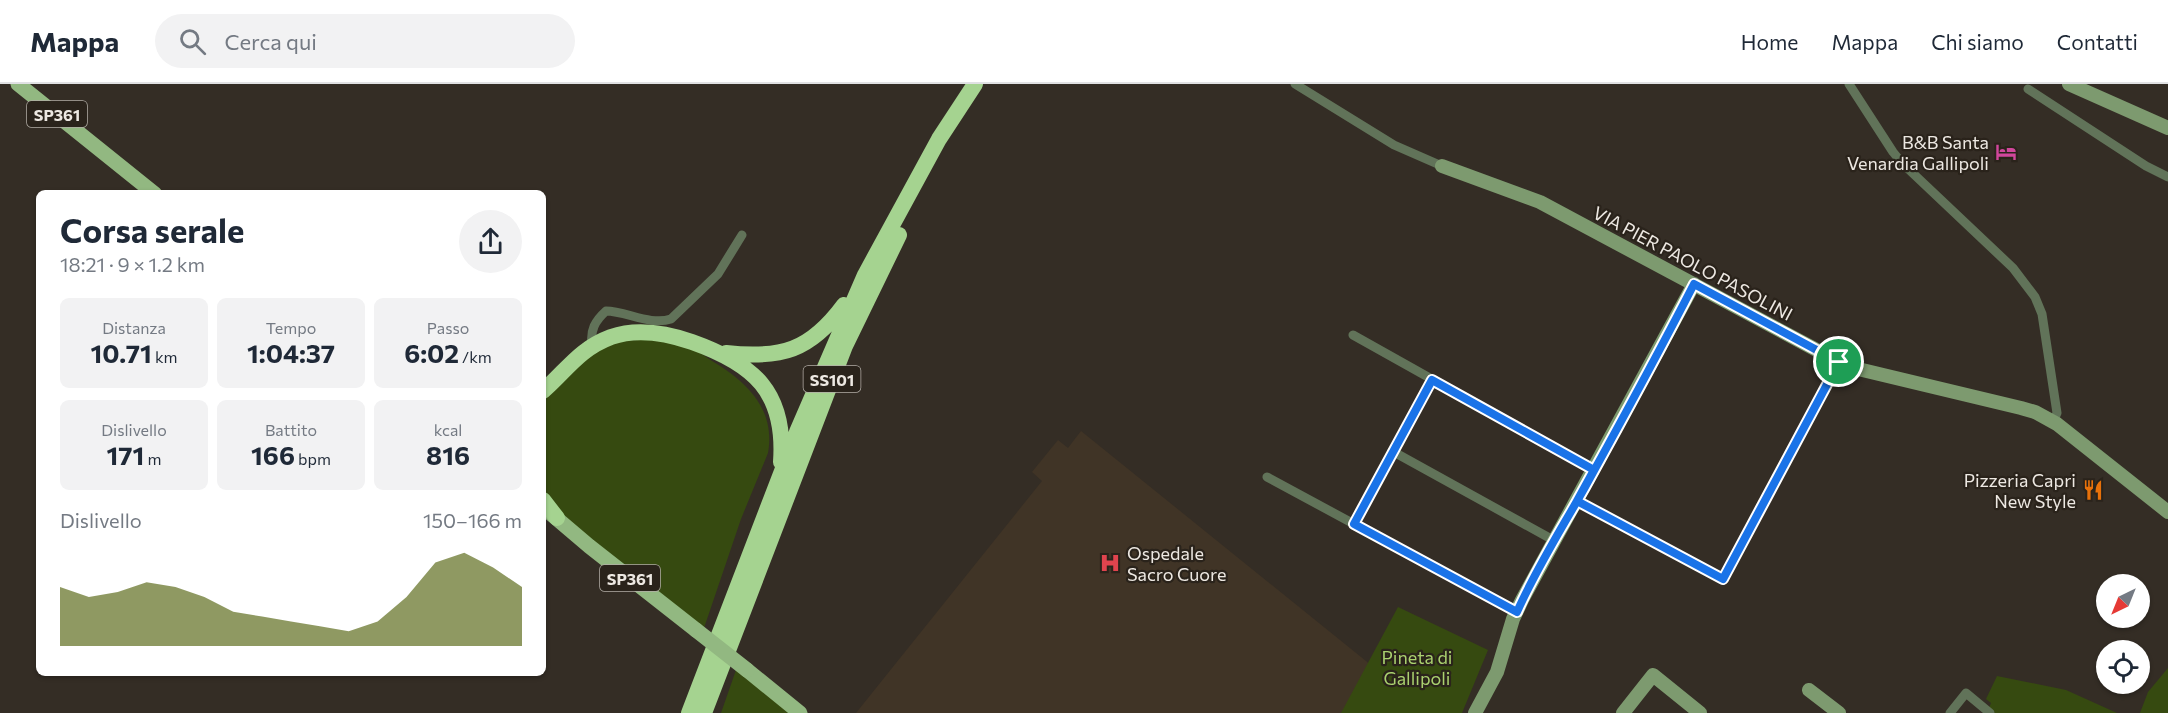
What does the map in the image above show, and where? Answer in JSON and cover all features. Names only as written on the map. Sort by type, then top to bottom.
[{"type":"highway","name":"SS101","points":[[689,713],[806,410],[865,275],[939,139],[975,84]]},
{"type":"highway","name":"SS101","points":[[704,713],[844,346],[948,144],[986,84]]},
{"type":"highway","points":[[546,389],[576,356],[592,345],[613,336],[660,332],[721,352],[766,356],[802,345],[817,336],[831,322],[865,275]]},
{"type":"highway","points":[[721,352],[759,379],[771,397],[780,420],[782,446],[780,478]]},
{"type":"highway","points":[[546,504],[557,518]]},
{"type":"highway","points":[[709,713],[713,690]]},
{"type":"main road","name":"SP361","points":[[18,84],[150,190]]},
{"type":"main road","name":"SP361","points":[[546,509],[800,713]]},
{"type":"street","name":"VIA PIER PAOLO PASOLINI","points":[[1295,84],[1394,145],[1442,166],[1540,202],[1839,362],[1854,368],[2021,408],[2053,422],[2078,439],[2168,512]]},
{"type":"street","points":[[1849,84],[1902,164],[2013,268],[2035,297],[2039,305],[2057,413],[2053,422]]},
{"type":"street","points":[[2069,84],[2168,128]]},
{"type":"street","points":[[2028,89],[2146,166],[2168,177]]},
{"type":"street","points":[[592,345],[593,326],[606,311],[651,320],[671,319],[718,274],[742,235]]},
{"type":"street","points":[[1475,713],[1497,672],[1517,612],[1694,284]]},
{"type":"street","points":[[1353,336],[1594,470]]},
{"type":"street","points":[[1577,501],[1723,579],[1839,362]]},
{"type":"street","points":[[1354,524],[1432,380]]},
{"type":"street","points":[[1392,451],[1555,541]]},
{"type":"street","points":[[1267,477],[1517,612]]},
{"type":"street","points":[[1623,713],[1653,675],[1700,713]]},
{"type":"street","points":[[1809,690],[1839,713]]},
{"type":"street","points":[[1950,713],[1966,693],[1990,713]]},
{"type":"shaded area","name":"Ospedale Sacro Cuore","points":[[1081,431],[1413,699],[1403,713],[856,713],[1042,481],[1032,472],[1058,440],[1068,448]]},
{"type":"green space","points":[[656,339],[699,352],[747,387],[763,410],[767,423],[768,453],[741,519],[704,628],[560,514],[546,496],[546,399],[554,387],[590,353],[620,341]]},
{"type":"green space","name":"Pineta di Gallipoli","points":[[1398,607],[1488,650],[1462,713],[1341,713]]},
{"type":"green space","points":[[2168,668],[2168,713],[2140,713],[2150,690]]},
{"type":"green space","points":[[736,670],[790,713],[721,713]]},
{"type":"green space","points":[[1997,676],[2066,690],[2117,713],[1995,713],[1989,708],[1991,703],[1986,699]]},
{"type":"place","name":"B&B Santa Venardia Gallipoli","points":[[2006,152]]},
{"type":"place","name":"Pizzeria Capri New Style","points":[[2093,490]]},
{"type":"place","name":"Ospedale Sacro Cuore","points":[[1110,563]]},
{"type":"route","points":[[1839,362],[1694,284],[1594,470],[1522,600],[1517,612],[1354,524],[1432,380],[1594,470],[1577,501],[1723,579],[1839,362]]}]
